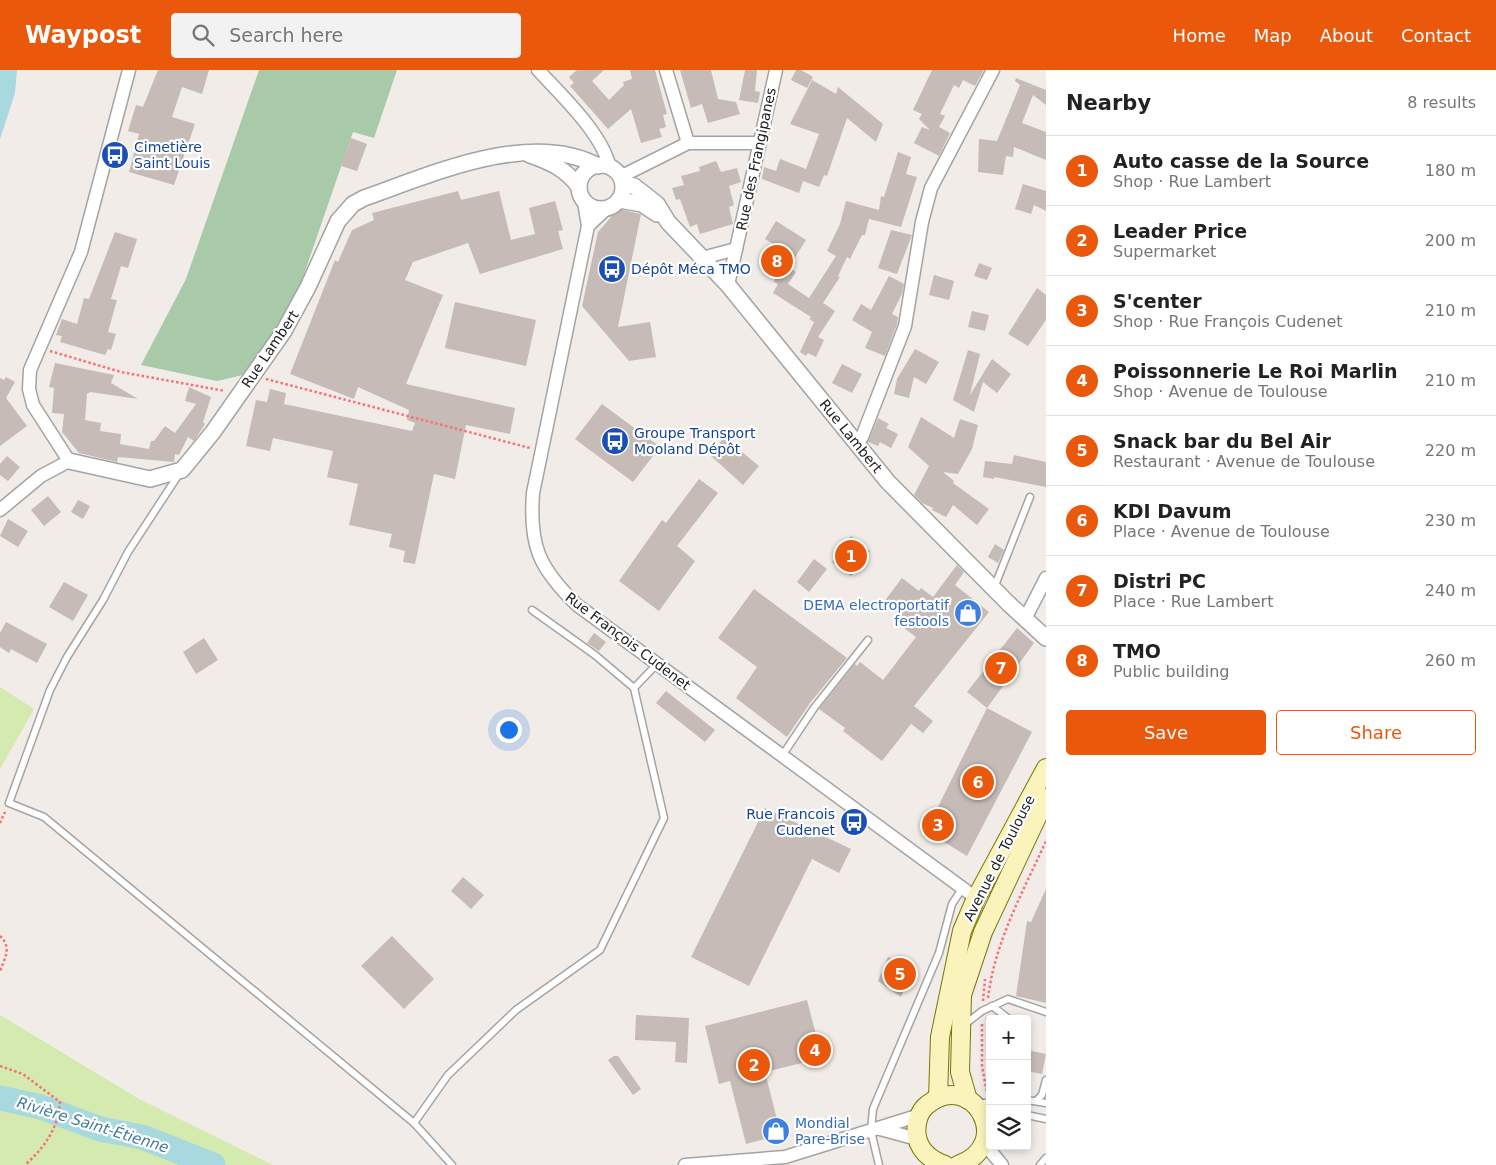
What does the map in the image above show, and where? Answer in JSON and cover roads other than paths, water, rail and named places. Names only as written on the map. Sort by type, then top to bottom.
[{"type":"main road","name":"Avenue de Toulouse","points":[[938,1098],[940,1037],[948,987],[969,893],[1046,768]]},
{"type":"main road","name":"Avenue de Toulouse","points":[[975,1148],[980,1110],[960,1072],[962,995],[983,932],[1046,798]]},
{"type":"main road","points":[[969,893],[984,914],[983,932]]},
{"type":"main road","points":[[938,1164],[924,1153],[917,1139],[916,1131],[924,1107],[938,1098],[956,1095],[977,1102]]},
{"type":"street","points":[[69,461],[33,405],[29,389],[30,370],[81,252],[129,70]]},
{"type":"street","points":[[538,70],[563,96],[597,140],[606,154],[613,174],[619,200],[588,226]]},
{"type":"street","points":[[666,70],[688,143]]},
{"type":"street","name":"Rue des Frangipanes","points":[[728,286],[776,70]]},
{"type":"street","points":[[856,443],[862,438],[905,326],[922,222],[931,188],[946,156],[979,100],[993,70]]},
{"type":"street","points":[[579,187],[585,173],[613,174],[688,143],[759,143]]},
{"type":"street","name":"Rue Lambert","points":[[182,470],[213,432],[297,310],[332,232],[342,216],[353,204],[364,198],[468,164],[545,151],[564,153],[585,159],[613,174],[634,186],[657,204],[668,222],[728,286],[888,482],[1046,638]]},
{"type":"street","points":[[526,154],[558,166],[571,176],[579,187],[584,202],[598,209],[606,209]]},
{"type":"street","name":"Rue Lambert","points":[[619,200],[642,204],[668,222]]},
{"type":"street","name":"Rue François Cudenet","points":[[584,202],[588,226],[533,493],[531,523],[538,555],[553,581],[577,605],[969,893]]},
{"type":"street","name":"Rue des Frangipanes","points":[[702,258],[736,249]]},
{"type":"street","points":[[0,510],[41,476],[69,461],[150,479],[182,470]]},
{"type":"street","points":[[1025,619],[1046,578]]},
{"type":"street","points":[[685,1165],[698,1162],[785,1157],[920,1115]]},
{"type":"street","points":[[874,1130],[917,1139]]},
{"type":"street","points":[[975,1148],[993,1165]]},
{"type":"street","points":[[975,1148],[1002,1165]]},
{"type":"lane","points":[[182,470],[128,552],[103,600],[67,657],[50,690],[9,802],[44,817],[414,1123],[452,1165]]},
{"type":"lane","points":[[994,588],[1030,497]]},
{"type":"lane","points":[[414,1123],[448,1075],[516,1010],[600,950],[664,818],[634,688],[595,655],[532,610]]},
{"type":"lane","points":[[782,756],[814,708],[868,640]]},
{"type":"lane","points":[[634,688],[657,664]]},
{"type":"lane","points":[[879,1165],[873,1109],[939,953],[952,904],[969,893]]},
{"type":"lane","points":[[961,1027],[987,1008],[1008,999],[1046,1012]]},
{"type":"lane","points":[[987,1008],[1002,1015]]},
{"type":"lane","points":[[1036,1101],[1042,1095],[1046,1080]]},
{"type":"lane","points":[[1031,1100],[1046,1103]]},
{"type":"lane","points":[[1031,1116],[1046,1120]]},
{"type":"lane","points":[[872,1165],[877,1157]]},
{"type":"lane","points":[[1040,1165],[1046,1158]]},
{"type":"water","points":[[0,70],[17,70],[15,93],[0,139]]},
{"type":"waterway","name":"Rivière Saint-Étienne","points":[[0,1098],[41,1107],[100,1129],[142,1137],[213,1165]]},
{"type":"place","name":"Cimetière Saint Louis","points":[[115,155]]},
{"type":"place","name":"TMO","points":[[777,261]]},
{"type":"place","name":"Dépôt Méca TMO","points":[[612,269]]},
{"type":"place","name":"Groupe Transport Mooland Dépôt","points":[[615,441]]},
{"type":"place","name":"Auto casse de la Source","points":[[851,556]]},
{"type":"place","name":"DEMA electroportatif festools","points":[[968,613]]},
{"type":"place","name":"Distri PC","points":[[1001,668]]},
{"type":"place","name":"KDI Davum","points":[[978,782]]},
{"type":"place","name":"Rue Francois Cudenet","points":[[854,822]]},
{"type":"place","name":"S'center","points":[[938,825]]},
{"type":"place","name":"Snack bar du Bel Air","points":[[900,974]]},
{"type":"place","name":"Poissonnerie Le Roi Marlin","points":[[815,1050]]},
{"type":"place","name":"Leader Price","points":[[754,1065]]},
{"type":"place","name":"Mondial Pare-Brise","points":[[776,1131]]}]
